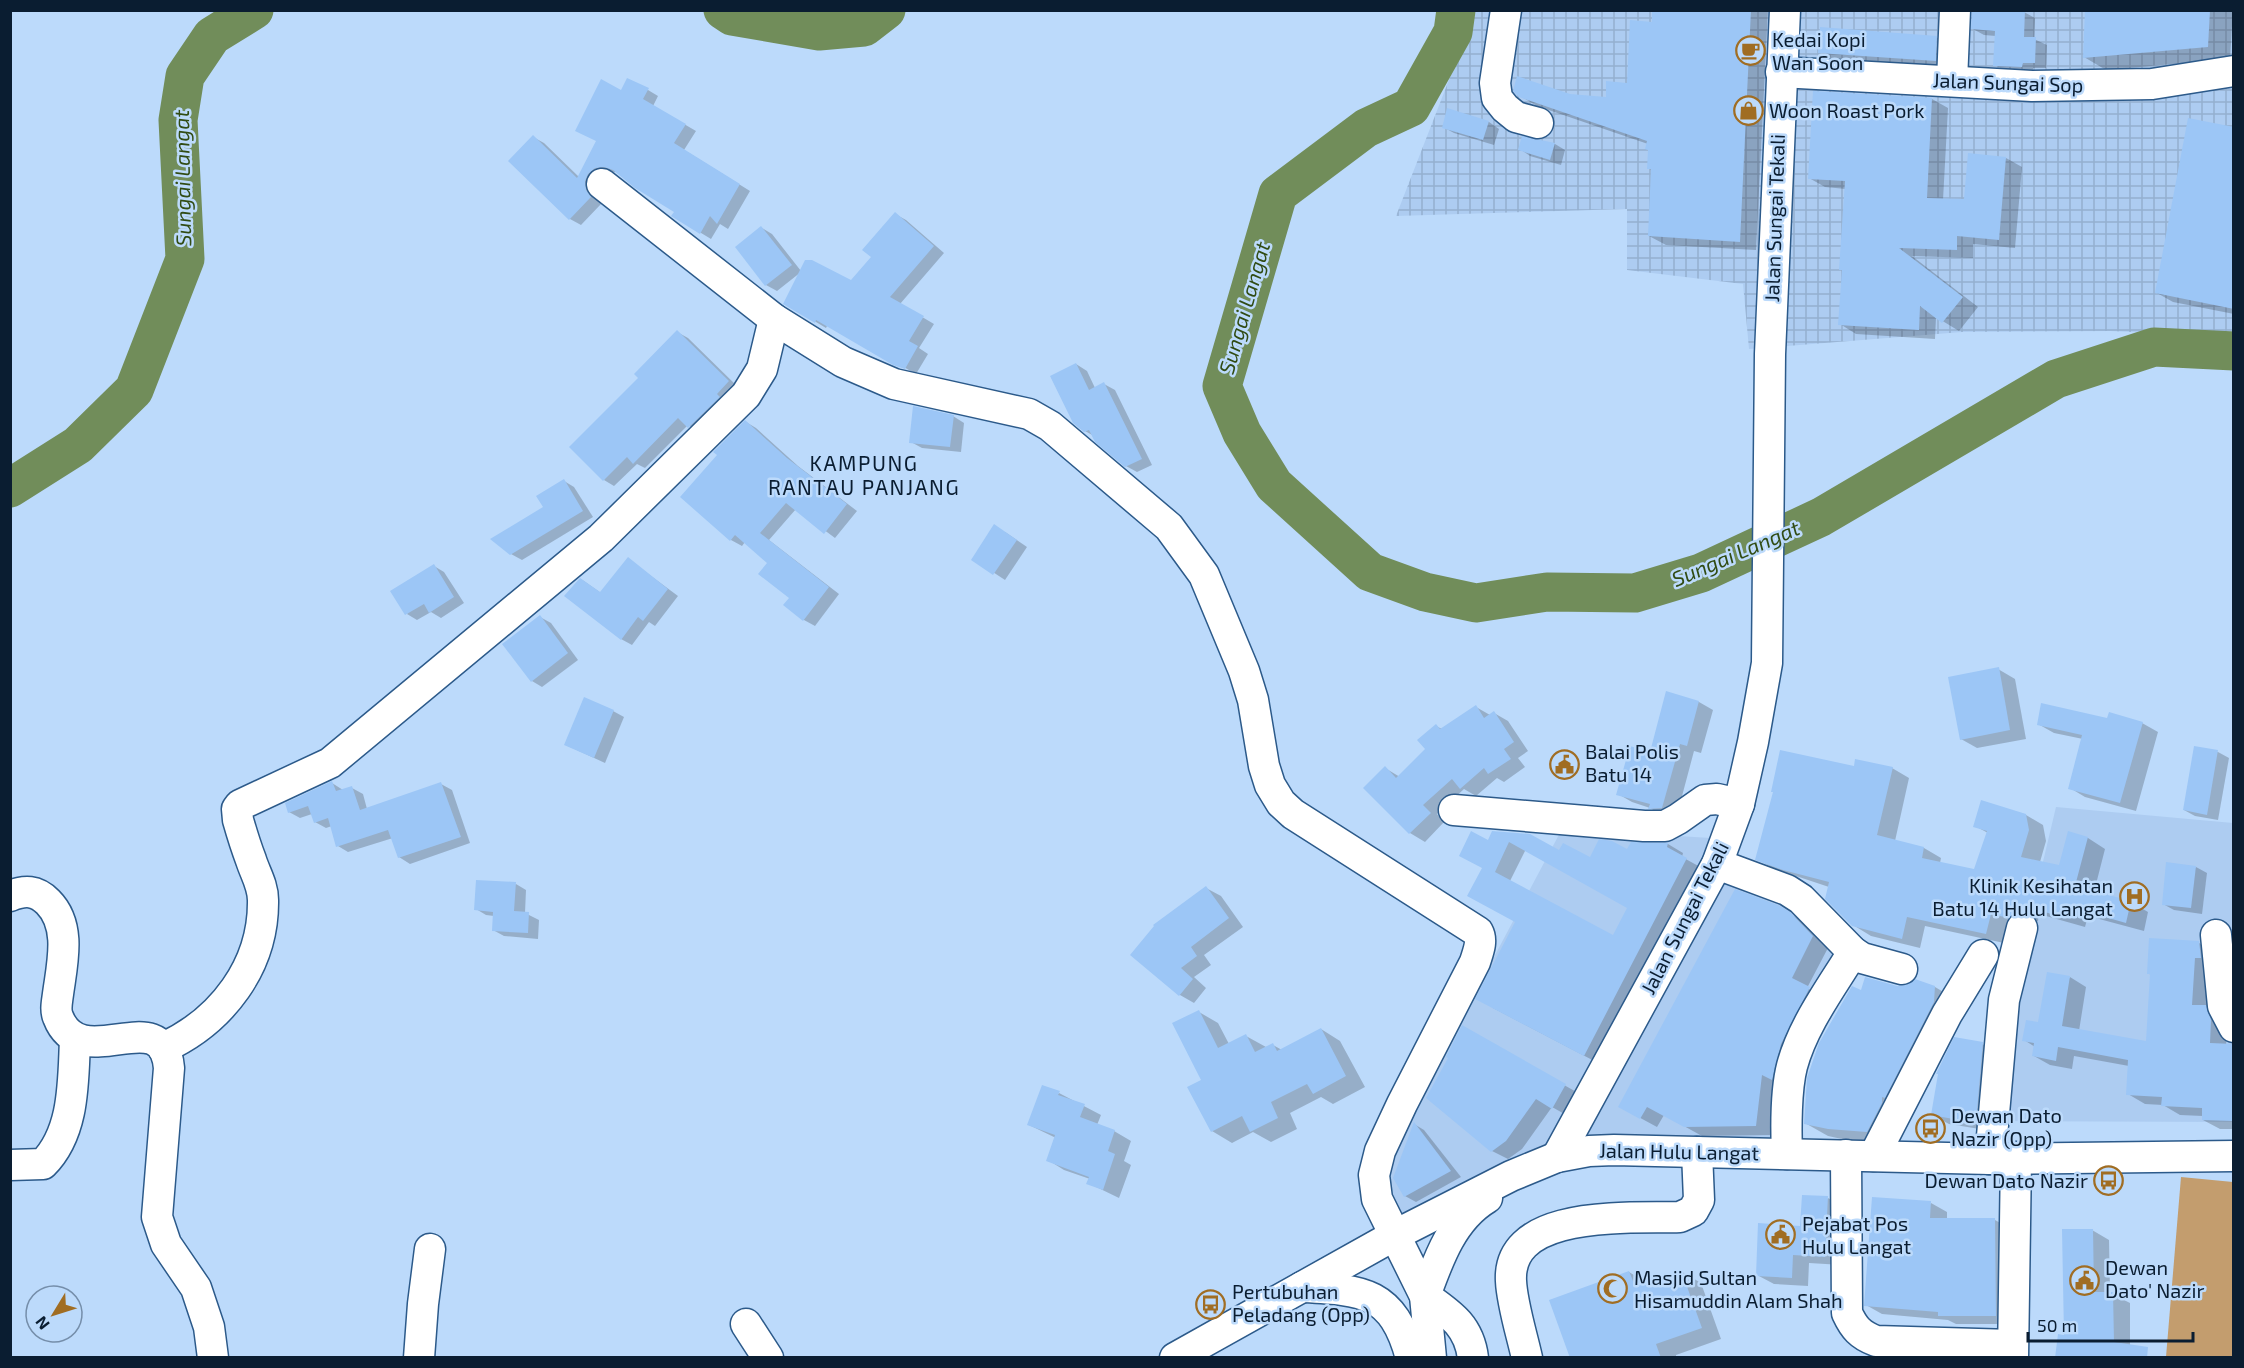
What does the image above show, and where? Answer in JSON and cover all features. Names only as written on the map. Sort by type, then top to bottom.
[{"type":"street","points":[[1506,10],[1495,83],[1497,98],[1516,117],[1538,123]]},
{"type":"street","name":"Jalan Sungai Tekali","points":[[1557,1157],[1717,864],[1739,804],[1753,742],[1767,663],[1770,354],[1785,10]]},
{"type":"street","points":[[1952,81],[1955,10]]},
{"type":"street","name":"Jalan Sungai Sop","points":[[1781,72],[2032,86],[2152,84],[2234,71]]},
{"type":"street","points":[[602,184],[774,319],[843,362],[894,384],[1029,414],[1050,426],[1169,527],[1204,574],[1244,671],[1253,700],[1264,766],[1270,784],[1281,802],[1293,814],[1478,932],[1480,945],[1475,962],[1402,1104],[1380,1151],[1374,1175],[1377,1199],[1425,1296],[1431,1358]]},
{"type":"street","points":[[163,1048],[182,1039],[206,1022],[230,998],[249,968],[256,950],[263,899],[238,820],[237,809],[240,805],[330,763],[601,538],[746,395],[762,369],[774,319]]},
{"type":"street","points":[[1454,810],[1665,826],[1705,800],[1717,799],[1739,804]]},
{"type":"street","points":[[1717,864],[1787,890],[1801,899],[1853,952],[1862,958],[1902,969]]},
{"type":"street","points":[[10,896],[22,891],[39,893],[50,904],[62,925],[64,946],[56,1013],[62,1028],[75,1040],[86,1042],[144,1037],[158,1042],[168,1054],[169,1068],[157,1217],[166,1244],[196,1288],[209,1327],[213,1358]]},
{"type":"street","points":[[1983,955],[1860,1155],[1847,1313],[1854,1328],[1864,1337],[1876,1341],[2013,1351],[2003,1158],[2004,1000],[2022,928]]},
{"type":"street","points":[[2216,935],[2223,1006],[2234,1028]]},
{"type":"street","points":[[1787,1154],[1786,1129],[1791,1068],[1812,1018],[1853,952]]},
{"type":"street","points":[[10,1165],[43,1164],[54,1153],[71,1102],[75,1040]]},
{"type":"street","name":"Jalan Hulu Langat","points":[[1175,1358],[1395,1235],[1510,1176],[1557,1157],[1597,1151],[2003,1158],[2234,1156]]},
{"type":"street","points":[[1527,1358],[1511,1281],[1514,1260],[1525,1245],[1543,1231],[1576,1221],[1680,1217],[1693,1211],[1699,1200],[1697,1152]]},
{"type":"street","points":[[1425,1296],[1451,1234],[1480,1202],[1557,1157]]},
{"type":"street","points":[[419,1358],[430,1249]]},
{"type":"street","points":[[1302,1287],[1346,1289],[1373,1297],[1393,1316],[1406,1339],[1411,1358]]},
{"type":"street","points":[[1425,1296],[1456,1318],[1466,1333],[1473,1358]]},
{"type":"street","points":[[746,1324],[768,1358]]},
{"type":"shaded area","points":[[1473,11],[2233,11],[2233,337],[2110,331],[1962,332],[1749,349],[1743,284],[1627,270],[1627,209],[1396,216],[1473,18]]},
{"type":"shaded area","name":"Klinik Kesihatan Batu 14 Hulu Langat","points":[[2056,807],[2233,823],[2233,1122],[2000,1121],[2017,971]]},
{"type":"shaded area","points":[[1562,829],[1711,838],[1792,899],[1847,953],[1777,1141],[1585,1137],[1402,1218],[1382,1184],[1389,1155]]},
{"type":"shaded area","points":[[2181,1177],[2233,1182],[2233,1357],[2166,1357]]},
{"type":"building","points":[[1652,10],[1751,10],[1740,242],[1648,236],[1651,169],[1647,169],[1648,150],[1645,149],[1647,141],[1519,97],[1513,91],[1517,76],[1570,94],[1606,97],[1606,81],[1627,83],[1630,20],[1652,22]]},
{"type":"building","points":[[1972,10],[2025,10],[2024,37],[2036,37],[2035,63],[2023,63],[2022,67],[1993,66],[1995,31],[1971,29]]},
{"type":"building","points":[[2085,10],[2210,10],[2208,47],[2083,58]]},
{"type":"building","points":[[1820,27],[1937,36],[1936,61],[1818,53]]},
{"type":"building","points":[[627,78],[649,88],[643,99],[686,124],[674,143],[740,184],[717,224],[710,216],[700,234],[671,216],[674,212],[635,188],[613,170],[604,167],[595,168],[588,174],[585,181],[586,190],[591,197],[569,220],[508,161],[533,135],[577,178],[596,141],[575,131],[601,79],[621,90]]},
{"type":"building","points":[[1813,91],[1932,98],[1927,198],[1964,199],[1968,153],[2006,157],[1999,240],[1957,236],[1957,250],[1899,248],[1963,297],[1942,323],[1920,306],[1919,330],[1838,325],[1845,181],[1808,179]]},
{"type":"building","points":[[1447,108],[1489,121],[1483,140],[1442,128]]},
{"type":"building","points":[[2188,118],[2234,127],[2234,309],[2155,293]]},
{"type":"building","points":[[1522,136],[1555,143],[1550,160],[1518,150]]},
{"type":"building","points":[[895,212],[934,246],[890,297],[924,316],[909,341],[918,346],[905,369],[893,365],[816,320],[815,323],[783,304],[805,260],[812,260],[851,280],[871,257],[862,250]]},
{"type":"building","points":[[761,226],[792,265],[765,286],[735,247]]},
{"type":"building","points":[[677,330],[729,381],[717,394],[720,397],[688,428],[678,418],[633,464],[627,457],[603,481],[569,447],[638,378],[634,374]]},
{"type":"building","points":[[1076,363],[1089,390],[1104,382],[1142,459],[1125,467],[1095,442],[1089,430],[1084,432],[1073,423],[1050,376]]},
{"type":"building","points":[[913,406],[954,415],[950,447],[909,443]]},
{"type":"building","points":[[745,420],[787,458],[847,504],[824,534],[786,503],[760,533],[829,587],[803,621],[783,605],[789,598],[758,574],[767,563],[735,535],[730,541],[680,497],[717,455],[713,452]]},
{"type":"building","points":[[564,479],[583,511],[510,555],[490,539],[543,507],[536,496]]},
{"type":"building","points":[[994,524],[1017,540],[993,575],[971,560]]},
{"type":"building","points":[[628,557],[668,589],[643,621],[638,617],[621,640],[564,596],[580,578],[600,592]]},
{"type":"building","points":[[434,564],[454,597],[429,613],[424,604],[405,615],[390,591]]},
{"type":"building","points":[[540,615],[568,653],[531,682],[502,644]]},
{"type":"building","points":[[1999,667],[2010,730],[1960,740],[1948,677]]},
{"type":"building","points":[[1666,691],[1699,701],[1687,746],[1680,744],[1662,808],[1648,809],[1650,804],[1616,795],[1630,746],[1650,752]]},
{"type":"building","points":[[584,697],[614,710],[594,758],[564,745]]},
{"type":"building","points":[[2041,703],[2107,718],[2109,712],[2143,722],[2120,803],[2068,789],[2082,735],[2037,725]]},
{"type":"building","points":[[1476,705],[1484,718],[1494,711],[1514,742],[1504,749],[1511,759],[1488,774],[1484,768],[1460,789],[1452,779],[1423,805],[1431,813],[1409,834],[1363,788],[1385,766],[1396,778],[1425,749],[1417,740],[1436,724],[1440,729]]},
{"type":"building","points":[[2194,746],[2218,750],[2207,815],[2183,810]]},
{"type":"building","points":[[1780,750],[1854,766],[1855,759],[1893,767],[1877,835],[1924,847],[1922,858],[1974,869],[1987,831],[1973,827],[1981,800],[2026,814],[2029,830],[2021,857],[2059,865],[2068,831],[2088,837],[2075,886],[2131,901],[2126,923],[2070,907],[2067,918],[2021,906],[2020,911],[2009,918],[1991,914],[1986,934],[1907,917],[1902,939],[1852,926],[1825,899],[1829,882],[1755,860],[1773,792],[1771,792]]},
{"type":"building","points":[[332,781],[336,791],[352,786],[360,810],[441,782],[461,837],[398,858],[388,830],[336,847],[328,818],[314,823],[308,806],[288,813],[285,803]]},
{"type":"building","points":[[1471,831],[1488,840],[1492,831],[1530,834],[1559,850],[1563,843],[1590,857],[1599,839],[1612,841],[1627,849],[1631,842],[1668,843],[1667,847],[1687,858],[1584,1056],[1475,999],[1515,922],[1467,896],[1482,868],[1459,856]],"holes":[[[1509,842],[1627,908],[1613,935],[1495,872]]]},
{"type":"building","points":[[2166,862],[2196,866],[2191,908],[2162,905]]},
{"type":"building","points":[[476,880],[516,882],[514,911],[529,912],[528,933],[492,931],[493,912],[474,910]]},
{"type":"building","points":[[1206,886],[1229,918],[1191,947],[1197,956],[1181,968],[1193,979],[1179,996],[1130,955],[1153,925]]},
{"type":"building","points":[[1735,889],[1790,912],[1813,936],[1792,978],[1810,987],[1781,1044],[1772,1080],[1762,1075],[1756,1126],[1684,1127],[1647,1107],[1640,1119],[1618,1107]]},
{"type":"building","points":[[2149,938],[2199,941],[2201,958],[2195,958],[2192,1005],[2206,1005],[2211,1020],[2210,1043],[2234,1044],[2233,1121],[2202,1120],[2202,1108],[2161,1106],[2162,1097],[2126,1095],[2128,1060],[2058,1047],[2056,1061],[2032,1056],[2034,1043],[2022,1041],[2026,1020],[2038,1022],[2047,972],[2070,976],[2062,1026],[2146,1041],[2150,974],[2147,974]]},
{"type":"building","points":[[1865,977],[1897,986],[1907,985],[1915,979],[1935,986],[1934,1002],[1885,1098],[1882,1097],[1882,1103],[1867,1132],[1828,1129],[1804,1124],[1807,1078],[1819,1043],[1852,986],[1861,990]]},
{"type":"building","points":[[1199,1010],[1218,1048],[1246,1034],[1255,1052],[1273,1043],[1277,1051],[1321,1028],[1346,1076],[1313,1094],[1307,1084],[1271,1102],[1278,1118],[1250,1132],[1242,1116],[1211,1132],[1187,1087],[1201,1080],[1172,1023]]},
{"type":"building","points":[[1462,1025],[1566,1084],[1552,1109],[1536,1099],[1506,1141],[1491,1152],[1426,1098],[1448,1058],[1446,1057]]},
{"type":"building","points":[[1954,1037],[1983,1042],[1976,1123],[1931,1115],[1938,1074],[1936,1074]]},
{"type":"building","points":[[1042,1085],[1060,1091],[1058,1095],[1085,1104],[1080,1117],[1115,1130],[1108,1151],[1115,1154],[1103,1190],[1086,1184],[1089,1177],[1046,1161],[1055,1135],[1027,1125]]},
{"type":"building","points":[[1414,1122],[1451,1171],[1404,1197],[1393,1178]]},
{"type":"building","points":[[1802,1195],[1828,1196],[1825,1257],[1793,1255],[1792,1278],[1756,1276],[1758,1223],[1800,1226]]},
{"type":"building","points":[[1872,1197],[1931,1201],[1930,1218],[1995,1218],[1996,1316],[1938,1316],[1938,1312],[1864,1306]]},
{"type":"building","points":[[2062,1229],[2093,1229],[2094,1292],[2113,1292],[2114,1342],[2148,1347],[2147,1358],[2055,1358],[2058,1334],[2064,1335]]},
{"type":"building","points":[[1681,1270],[1702,1328],[1656,1344],[1661,1358],[1570,1358],[1549,1300],[1629,1271],[1635,1286]]},
{"type":"waterway","name":"Sungai Langat","points":[[10,488],[78,445],[134,390],[185,259],[178,120],[185,76],[212,36],[254,10]]},
{"type":"waterway","name":"Sungai Langat","points":[[723,10],[732,16],[819,31],[864,27],[886,10]]},
{"type":"waterway","name":"Sungai Langat","points":[[1456,10],[1453,32],[1411,107],[1366,128],[1278,194],[1222,386],[1242,433],[1274,485],[1370,572],[1425,592],[1476,603],[1547,592],[1635,593],[1701,573],[1821,517],[2056,379],[2154,347],[2234,351]]},
{"type":"place","name":"Kedai Kopi Wan Soon","points":[[1751,51]]},
{"type":"place","name":"Woon Roast Pork","points":[[1748,111]]},
{"type":"place","name":"Balai Polis Batu 14","points":[[1564,764]]},
{"type":"place","name":"Klinik Kesihatan Batu 14 Hulu Langat","points":[[2134,897]]},
{"type":"place","name":"Dewan Dato Nazir (Opp)","points":[[1930,1128]]},
{"type":"place","name":"Dewan Dato Nazir","points":[[2109,1181]]},
{"type":"place","name":"Pejabat Pos Hulu Langat","points":[[1781,1235]]},
{"type":"place","name":"Dewan Dato' Nazir","points":[[2084,1280]]},
{"type":"place","name":"Masjid Sultan Hisamuddin Alam Shah","points":[[1613,1289]]},
{"type":"place","name":"Pertubuhan Peladang (Opp)","points":[[1211,1304]]},
{"type":"district","name":"KAMPUNG RANTAU PANJANG","points":[[864,476]]}]
